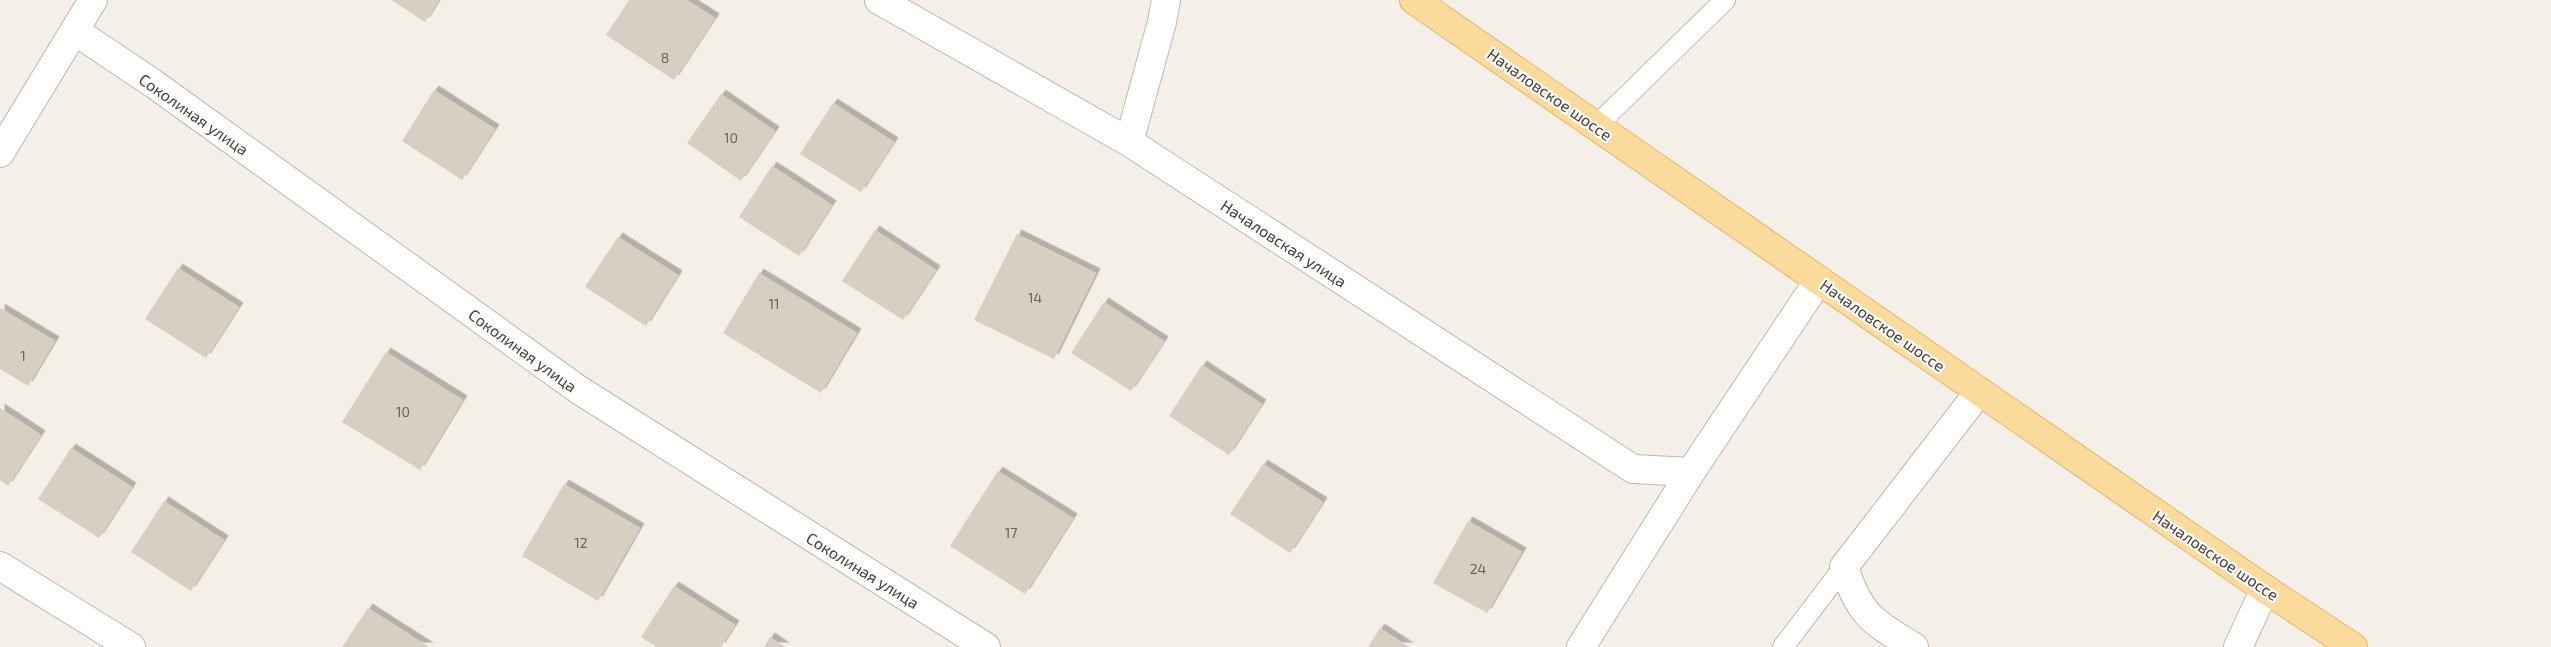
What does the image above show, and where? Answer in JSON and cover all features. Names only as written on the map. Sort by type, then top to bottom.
[{"type":"main road","name":"Началовское шоссе","points":[[1414,0],[1979,392],[2265,589],[2353,647]]},
{"type":"street","points":[[0,152],[93,0]]},
{"type":"street","name":"Началовская улица","points":[[879,0],[1129,142],[1633,469],[1691,472]]},
{"type":"street","points":[[1129,142],[1166,0]]},
{"type":"street","name":"Соколиная улица","points":[[75,31],[154,84],[578,390],[986,647]]},
{"type":"street","points":[[1581,647],[1691,472],[1819,280]]},
{"type":"street","points":[[1914,647],[1878,625],[1859,606],[1844,567],[1979,392]]},
{"type":"street","points":[[0,566],[131,647]]},
{"type":"street","points":[[2238,647],[2265,589]]},
{"type":"lane","points":[[1596,126],[1726,0]]},
{"type":"lane","points":[[1783,647],[1844,567]]},
{"type":"building","points":[[391,0],[439,0],[425,22]]},
{"type":"building","points":[[629,0],[687,0],[715,18],[674,80],[606,35]]},
{"type":"building","points":[[434,90],[495,129],[462,180],[402,141]]},
{"type":"building","points":[[721,94],[775,131],[741,181],[687,143]]},
{"type":"building","points":[[833,103],[894,142],[861,192],[800,154]]},
{"type":"building","points":[[772,166],[832,205],[799,256],[739,217]]},
{"type":"building","points":[[875,230],[936,270],[903,320],[842,281]]},
{"type":"building","points":[[1017,234],[1096,273],[1054,359],[974,320]]},
{"type":"building","points":[[618,237],[678,275],[646,326],[585,287]]},
{"type":"building","points":[[178,268],[239,307],[206,358],[145,319]]},
{"type":"building","points":[[759,273],[857,333],[821,393],[723,333]]},
{"type":"building","points":[[1104,302],[1164,341],[1131,391],[1071,353]]},
{"type":"building","points":[[0,308],[55,341],[28,386],[0,369]]},
{"type":"building","points":[[386,352],[463,400],[420,470],[342,422]]},
{"type":"building","points":[[1202,365],[1262,404],[1229,455],[1169,416]]},
{"type":"building","points":[[0,408],[41,435],[8,486],[0,480]]},
{"type":"building","points":[[71,448],[132,487],[99,538],[38,499]]},
{"type":"building","points":[[1263,464],[1323,502],[1290,553],[1230,514]]},
{"type":"building","points":[[998,471],[1073,518],[1025,594],[950,546]]},
{"type":"building","points":[[564,484],[640,528],[598,601],[522,556]]},
{"type":"building","points":[[164,501],[224,540],[191,591],[131,552]]},
{"type":"building","points":[[1468,521],[1522,552],[1487,613],[1433,583]]},
{"type":"building","points":[[674,586],[735,625],[721,647],[657,647],[641,637]]},
{"type":"building","points":[[368,608],[429,647],[342,647]]},
{"type":"building","points":[[1380,628],[1409,647],[1368,647]]},
{"type":"building","points":[[770,637],[785,647],[764,647]]}]
